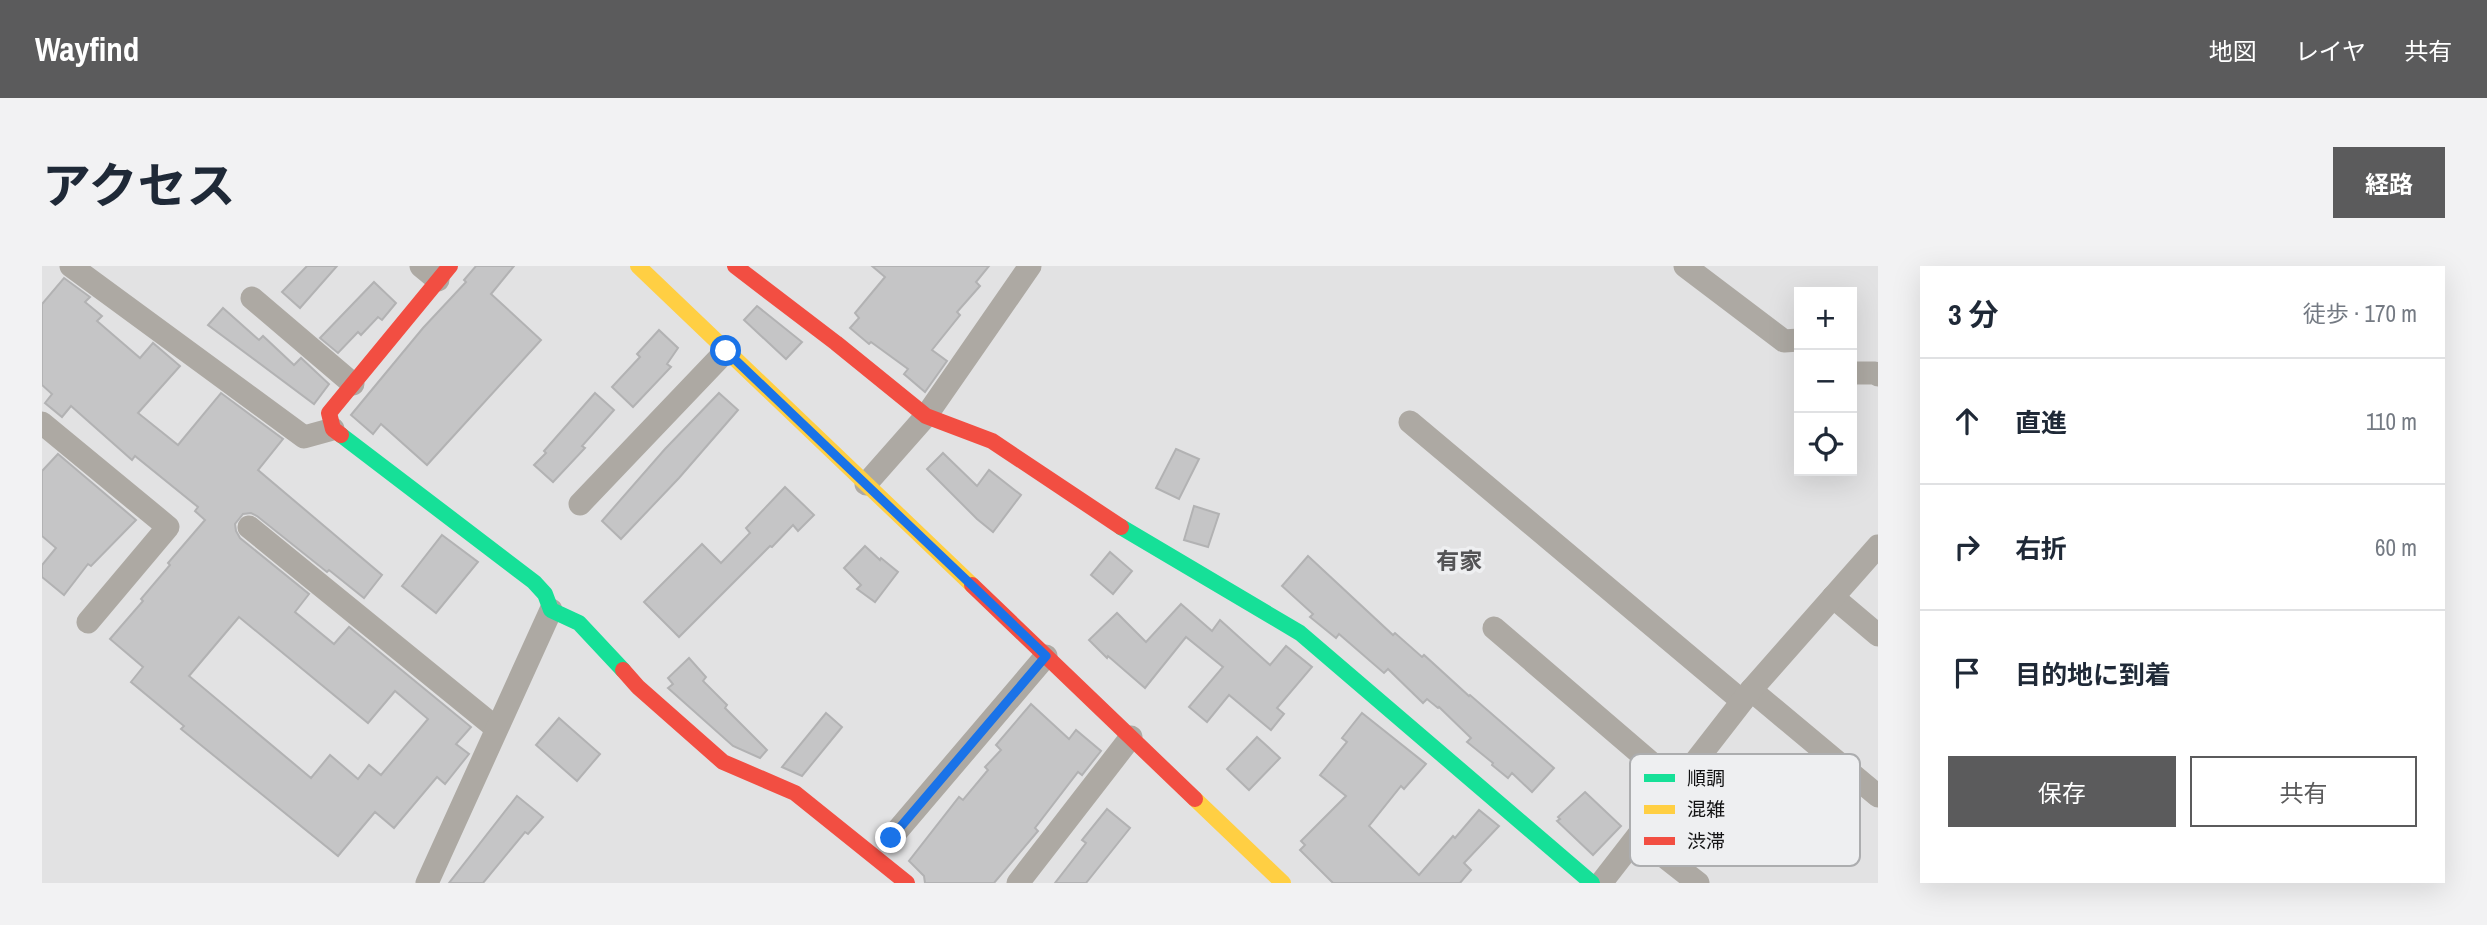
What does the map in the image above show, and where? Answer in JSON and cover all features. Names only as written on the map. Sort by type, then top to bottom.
[{"type":"street","points":[[71,266],[304,437],[333,429]]},
{"type":"street","points":[[638,266],[1283,883]]},
{"type":"street","points":[[735,266],[926,416],[992,441],[1115,524],[1300,633],[1592,883]]},
{"type":"street","points":[[866,484],[926,416],[1030,266]]},
{"type":"street","points":[[1685,266],[1784,341],[1794,340]]},
{"type":"street","points":[[436,271],[329,413],[333,429],[534,582],[545,594],[551,610],[579,623],[638,687],[723,762],[795,793],[907,883]]},
{"type":"street","points":[[252,298],[353,384]]},
{"type":"street","points":[[580,504],[726,351]]},
{"type":"street","points":[[1857,373],[1878,375]]},
{"type":"street","points":[[1410,422],[1746,696],[1823,754]]},
{"type":"street","points":[[46,434],[168,527],[89,622]]},
{"type":"street","points":[[249,527],[496,728]]},
{"type":"street","points":[[1702,754],[1746,696],[1878,546]]},
{"type":"street","points":[[1833,597],[1878,635]]},
{"type":"street","points":[[426,883],[551,610]]},
{"type":"street","points":[[1494,628],[1642,754]]},
{"type":"street","points":[[891,838],[1046,656]]},
{"type":"street","points":[[1018,883],[1131,737]]},
{"type":"street","points":[[1860,782],[1878,796]]},
{"type":"street","points":[[1601,883],[1630,846]]},
{"type":"street","points":[[1676,866],[1698,883]]},
{"type":"building","points":[[307,266],[337,266],[300,308],[282,292]]},
{"type":"building","points":[[476,266],[514,266],[491,294],[541,340],[427,465],[381,424],[373,434],[351,415],[423,328],[466,282],[464,280]]},
{"type":"building","points":[[872,266],[989,266],[976,282],[980,286],[957,312],[960,315],[932,350],[947,361],[925,392],[904,374],[908,369],[850,328],[859,318],[855,313],[885,277]]},
{"type":"building","points":[[64,278],[90,297],[85,302],[102,316],[97,321],[140,358],[153,343],[180,366],[138,413],[178,445],[221,393],[283,439],[258,470],[382,575],[364,598],[257,516],[251,513],[243,514],[235,524],[240,538],[309,594],[295,612],[334,644],[349,627],[471,727],[456,744],[469,754],[445,784],[437,777],[394,828],[375,812],[338,856],[181,729],[184,726],[131,682],[143,667],[110,639],[205,520],[195,511],[198,507],[135,456],[132,460],[71,406],[62,417],[45,403],[52,394],[42,385],[42,304]],"holes":[[[239,617],[368,723],[395,691],[428,719],[381,775],[369,765],[358,779],[330,755],[311,778],[189,676]]]},
{"type":"building","points":[[374,282],[396,303],[382,320],[378,317],[361,335],[358,332],[338,353],[320,338]]},
{"type":"building","points":[[757,306],[802,342],[786,359],[744,320]]},
{"type":"building","points":[[223,308],[259,340],[263,336],[294,365],[301,358],[329,384],[314,404],[208,325]]},
{"type":"building","points":[[659,330],[678,348],[667,364],[671,367],[633,407],[612,387],[640,357],[637,354]]},
{"type":"building","points":[[595,393],[614,410],[582,446],[585,448],[553,482],[534,465]]},
{"type":"building","points":[[719,393],[738,410],[621,539],[602,521]]},
{"type":"building","points":[[1176,449],[1199,459],[1179,499],[1156,488]]},
{"type":"building","points":[[943,453],[977,486],[989,470],[1021,495],[993,532],[927,469]]},
{"type":"building","points":[[58,454],[136,520],[91,566],[88,564],[64,595],[42,577],[42,565],[56,548],[42,536],[42,471]]},
{"type":"building","points":[[785,487],[814,515],[798,531],[793,525],[679,637],[644,602],[702,544],[721,563],[750,533],[746,528]]},
{"type":"building","points":[[1194,506],[1219,514],[1208,547],[1184,540]]},
{"type":"building","points":[[442,535],[478,562],[436,613],[402,586]]},
{"type":"building","points":[[865,546],[898,572],[875,602],[857,589],[861,585],[844,568]]},
{"type":"building","points":[[1110,552],[1132,571],[1113,594],[1091,575]]},
{"type":"building","points":[[1308,556],[1393,635],[1395,633],[1422,657],[1424,655],[1554,768],[1532,792],[1512,773],[1508,778],[1492,765],[1493,763],[1467,742],[1471,738],[1439,707],[1427,699],[1423,703],[1388,669],[1384,673],[1339,634],[1336,638],[1310,617],[1313,614],[1282,586]]},
{"type":"building","points":[[1181,604],[1212,631],[1220,620],[1270,665],[1286,646],[1312,667],[1277,708],[1284,714],[1271,730],[1229,695],[1207,722],[1189,707],[1223,667],[1186,637],[1145,688],[1089,640],[1117,613],[1146,642]]},
{"type":"building","points":[[689,658],[706,677],[703,681],[727,705],[725,708],[767,750],[760,758],[733,746],[668,688],[673,684],[668,678]]},
{"type":"building","points":[[1031,704],[1069,739],[1076,730],[1101,751],[1082,775],[1078,772],[1035,828],[1038,831],[994,883],[925,883],[924,876],[909,861],[959,797],[963,800],[988,770],[985,767],[1001,750],[996,745]]},
{"type":"building","points":[[826,713],[842,727],[802,776],[782,767]]},
{"type":"building","points":[[1362,713],[1426,764],[1404,789],[1401,786],[1369,826],[1419,875],[1479,810],[1499,826],[1464,863],[1471,870],[1460,883],[1333,883],[1300,850],[1305,845],[1301,841],[1346,796],[1320,775],[1347,742],[1342,738]]},
{"type":"building","points":[[559,718],[600,754],[577,781],[536,745]]},
{"type":"building","points":[[1257,737],[1280,758],[1249,790],[1227,769]]},
{"type":"building","points":[[1585,792],[1621,826],[1593,855],[1557,821]]},
{"type":"building","points":[[517,796],[543,817],[528,834],[525,832],[483,883],[449,883]]},
{"type":"building","points":[[1107,809],[1130,828],[1086,883],[1055,883],[1086,843],[1082,840]]},
{"type":"traffic: fast","points":[[341,435],[534,582],[545,594],[551,610],[579,623],[623,670]]},
{"type":"traffic: fast","points":[[1121,527],[1300,633],[1592,883]]},
{"type":"traffic: slow","points":[[638,266],[972,585]]},
{"type":"traffic: slow","points":[[1195,799],[1283,883]]},
{"type":"traffic: jam","points":[[341,435],[333,429],[329,413],[450,266]]},
{"type":"traffic: jam","points":[[735,266],[926,416],[992,441],[1121,527]]},
{"type":"traffic: jam","points":[[972,585],[1195,799]]},
{"type":"traffic: jam","points":[[623,670],[638,687],[723,762],[795,793],[907,883]]},
{"type":"district","name":"有家","points":[[1459,561]]},
{"type":"route","points":[[726,351],[1046,656],[891,838]]}]
